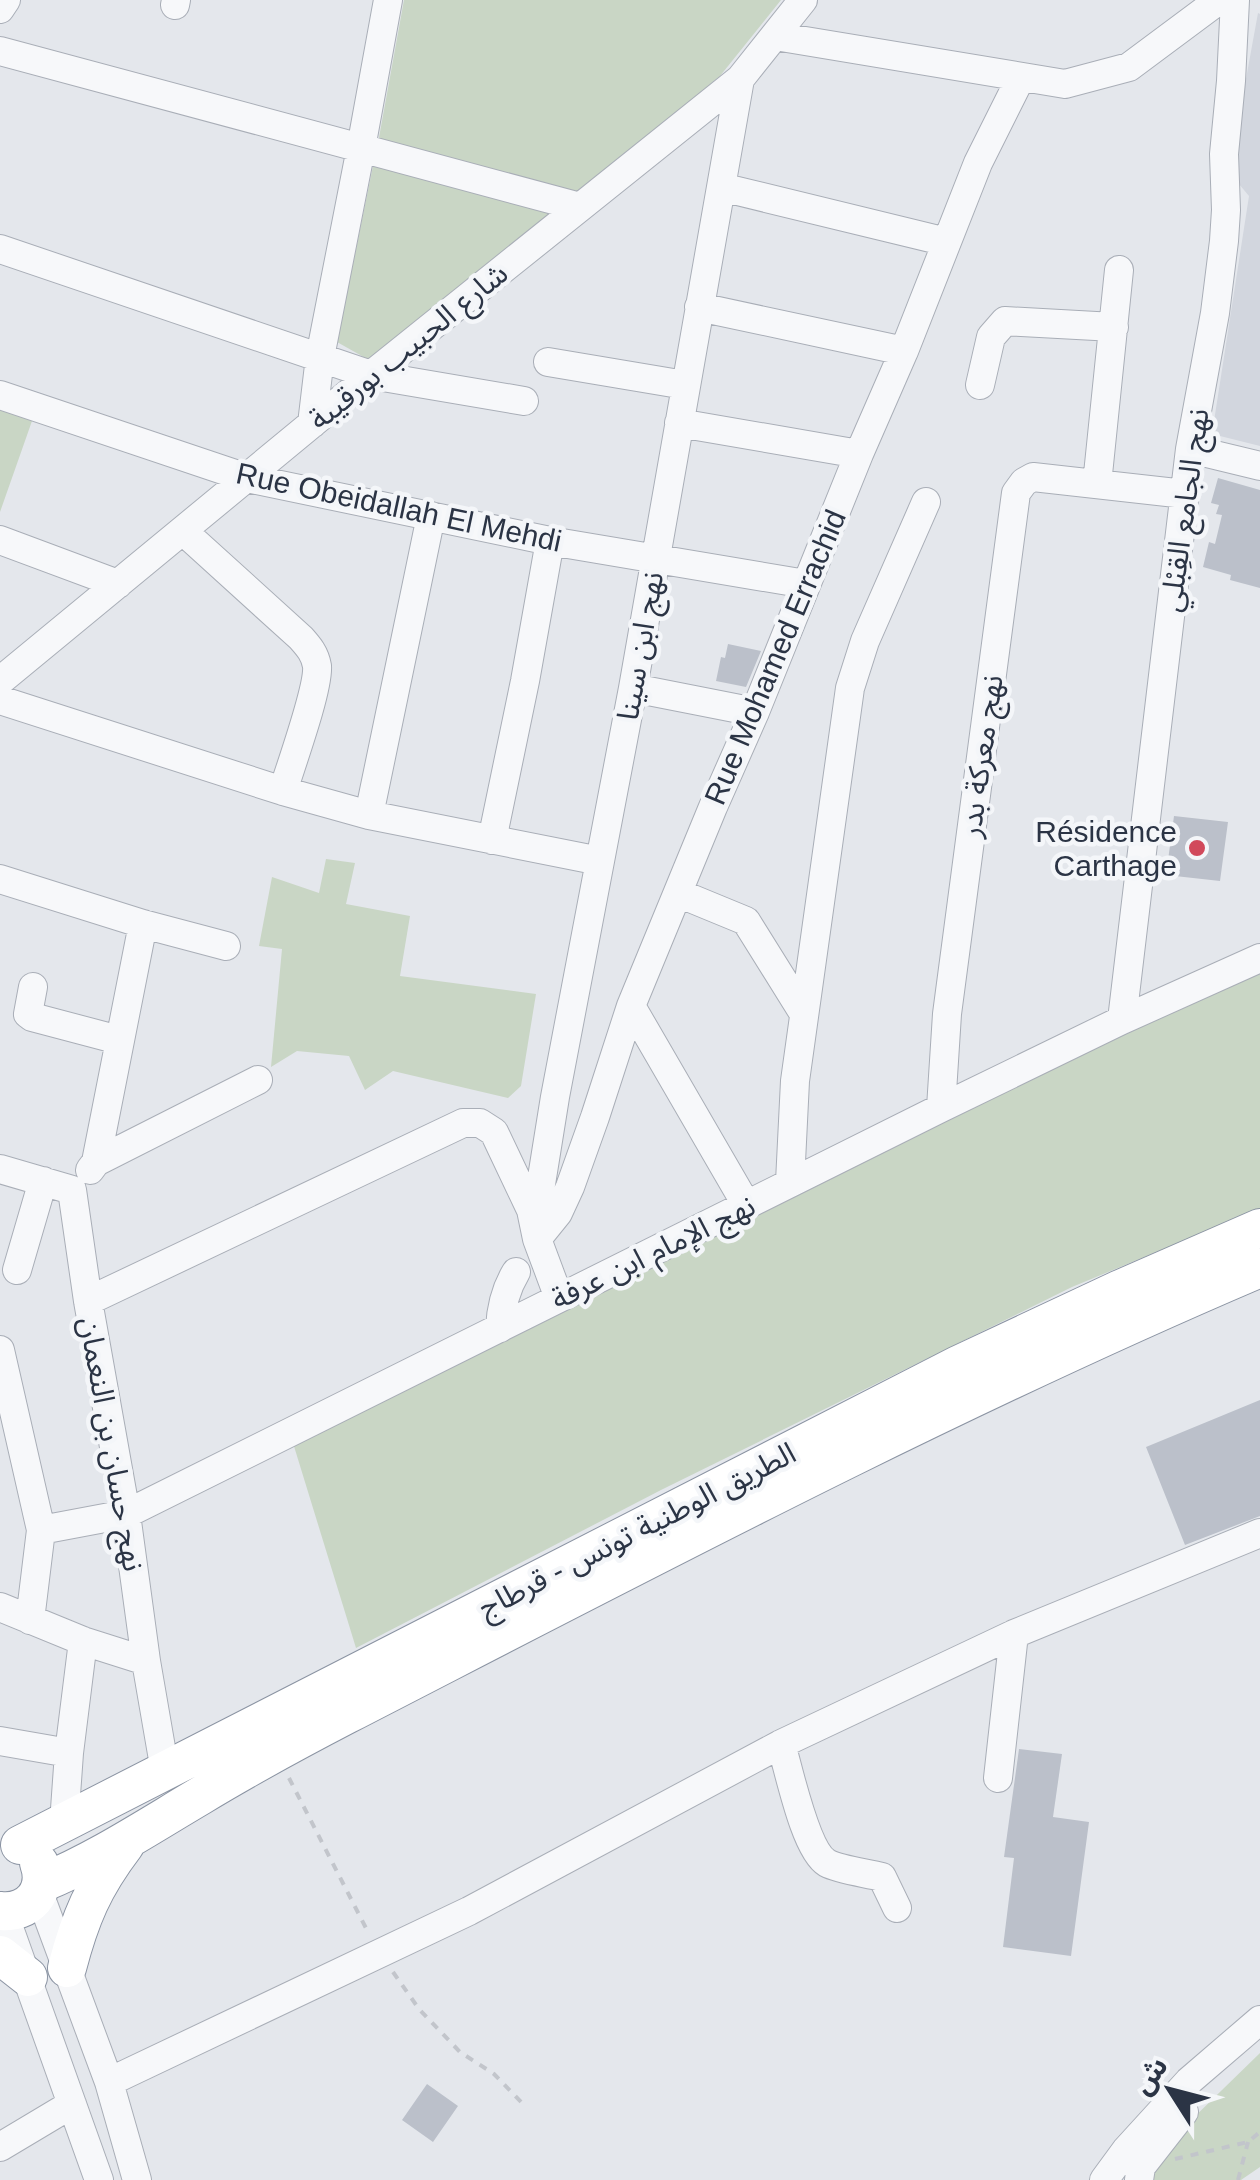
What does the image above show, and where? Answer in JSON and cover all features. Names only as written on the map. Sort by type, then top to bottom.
[{"type":"highway","name":"الطريق الوطنية تونس - قرطاج","points":[[10,1844],[64,1823],[958,1365],[1260,1228]]},
{"type":"highway","name":"الطريق الوطنية تونس - قرطاج","points":[[2,1911],[24,1908],[40,1888],[274,1752],[974,1397],[1260,1268]]},
{"type":"highway","points":[[67,1968],[77,1929],[92,1894],[130,1838]]},
{"type":"highway","points":[[10,1844],[30,1851],[38,1860],[42,1871],[40,1888]]},
{"type":"street","points":[[0,9],[6,0]]},
{"type":"street","points":[[312,424],[320,357],[388,0]]},
{"type":"street","name":"شارع الحبيب بورقيبة","points":[[0,681],[370,375],[740,79],[803,0]]},
{"type":"street","points":[[775,36],[1064,84],[1129,68],[1219,0]]},
{"type":"street","name":"نهج الجامع القِبْلي","points":[[1122,1020],[1184,494],[1224,241],[1224,154],[1234,0]]},
{"type":"street","points":[[0,51],[580,208]]},
{"type":"street","name":"Rue Mohamed Errachid","points":[[536,1239],[558,1214],[570,1186],[631,1006],[756,712],[978,162],[1022,77]]},
{"type":"street","name":"نهج ابن سينا","points":[[531,1210],[542,1184],[740,79]]},
{"type":"street","points":[[721,187],[946,242]]},
{"type":"street","points":[[0,250],[370,375],[524,401]]},
{"type":"street","points":[[1098,484],[1120,270]]},
{"type":"street","points":[[700,306],[904,351]]},
{"type":"street","points":[[980,385],[991,337],[1005,321],[1114,327]]},
{"type":"street","points":[[548,362],[685,385]]},
{"type":"street","name":"Rue Obeidallah El Mehdi","points":[[0,395],[247,478],[550,541],[806,584]]},
{"type":"street","points":[[678,423],[859,454]]},
{"type":"street","points":[[1190,449],[1260,466]]},
{"type":"street","name":"نهج معركة بدر","points":[[940,1108],[947,1014],[1016,493],[1033,476],[1184,494]]},
{"type":"street","points":[[790,1182],[795,1082],[850,688],[865,641],[926,502]]},
{"type":"street","points":[[369,814],[431,516]]},
{"type":"street","points":[[183,530],[314,654],[318,671],[314,689],[283,791]]},
{"type":"street","points":[[0,540],[118,584]]},
{"type":"street","points":[[492,840],[526,681],[550,541]]},
{"type":"street","points":[[632,688],[756,712]]},
{"type":"street","points":[[0,700],[283,791],[369,814],[600,861]]},
{"type":"street","points":[[0,879],[226,946]]},
{"type":"street","points":[[678,893],[746,922],[804,1014]]},
{"type":"street","points":[[96,1162],[143,924]]},
{"type":"street","name":"نهج الإمام ابن عرفة","points":[[41,1530],[126,1514],[940,1108],[1260,958]]},
{"type":"street","points":[[33,988],[28,1014],[32,1017],[119,1040]]},
{"type":"street","points":[[631,1006],[747,1206]]},
{"type":"street","points":[[0,1169],[72,1190],[96,1162],[258,1080]]},
{"type":"street","points":[[88,1302],[463,1123],[480,1123],[494,1132],[531,1210],[536,1239],[560,1298]]},
{"type":"street","points":[[17,1270],[42,1181]]},
{"type":"street","name":"نهج حسان بن النعمان","points":[[72,1190],[165,1771]]},
{"type":"street","points":[[500,1328],[506,1291],[516,1272]]},
{"type":"street","points":[[0,1350],[41,1530],[30,1620]]},
{"type":"street","points":[[109,2082],[469,1911],[782,1744],[1014,1634],[1260,1533]]},
{"type":"street","points":[[0,1607],[83,1641],[146,1661]]},
{"type":"street","points":[[998,1778],[1014,1634]]},
{"type":"street","points":[[64,1823],[83,1641]]},
{"type":"street","points":[[0,1742],[69,1753]]},
{"type":"street","points":[[782,1744],[808,1837],[818,1856],[830,1865],[882,1877],[897,1908]]},
{"type":"street","points":[[40,1888],[109,2082],[137,2180]]},
{"type":"street","points":[[2,1911],[14,1966],[72,2104],[98,2180]]},
{"type":"street","points":[[1104,2180],[1188,2081],[1260,2020]]},
{"type":"street","points":[[1140,2173],[1164,2134],[1206,2088],[1260,2044]]},
{"type":"street","points":[[0,2148],[72,2104]]},
{"type":"path","points":[[1140,2173],[1248,2142],[1260,2132]]},
{"type":"path","points":[[1238,2180],[1248,2142]]},
{"type":"shaded area","points":[[1258,13],[1260,446],[1212,434],[1249,196],[1229,172]]},
{"type":"green space","points":[[404,0],[781,0],[720,76],[577,195],[378,143]]},
{"type":"green space","points":[[373,166],[558,211],[369,360],[337,342]]},
{"type":"green space","points":[[0,410],[32,421],[0,512]]},
{"type":"green space","points":[[326,859],[355,863],[346,904],[410,916],[400,976],[536,994],[521,1086],[508,1098],[393,1071],[365,1090],[349,1056],[297,1051],[271,1067],[282,949],[259,946],[272,877],[319,893]]},
{"type":"green space","points":[[1260,967],[1260,1209],[1072,1287],[661,1490],[356,1648],[293,1443]]},
{"type":"green space","points":[[1260,2053],[1260,2167],[1241,2180],[1153,2180],[1184,2127]]},
{"type":"building","points":[[1218,478],[1260,490],[1260,588],[1203,567],[1209,542],[1215,544],[1222,515],[1216,514],[1219,505],[1211,503]]},
{"type":"building","points":[[728,644],[761,651],[746,687],[716,681]]},
{"type":"building","name":"Résidence Carthage","points":[[1174,816],[1228,822],[1220,881],[1166,875]]},
{"type":"building","points":[[1260,1400],[1260,1516],[1185,1545],[1146,1447]]},
{"type":"building","points":[[1019,1749],[1062,1754],[1053,1817],[1089,1822],[1071,1956],[1003,1947],[1014,1858],[1004,1857]]},
{"type":"building","points":[[427,2084],[458,2106],[433,2142],[402,2120]]},
{"type":"place","name":"Résidence Carthage","points":[[1197,848]]}]
